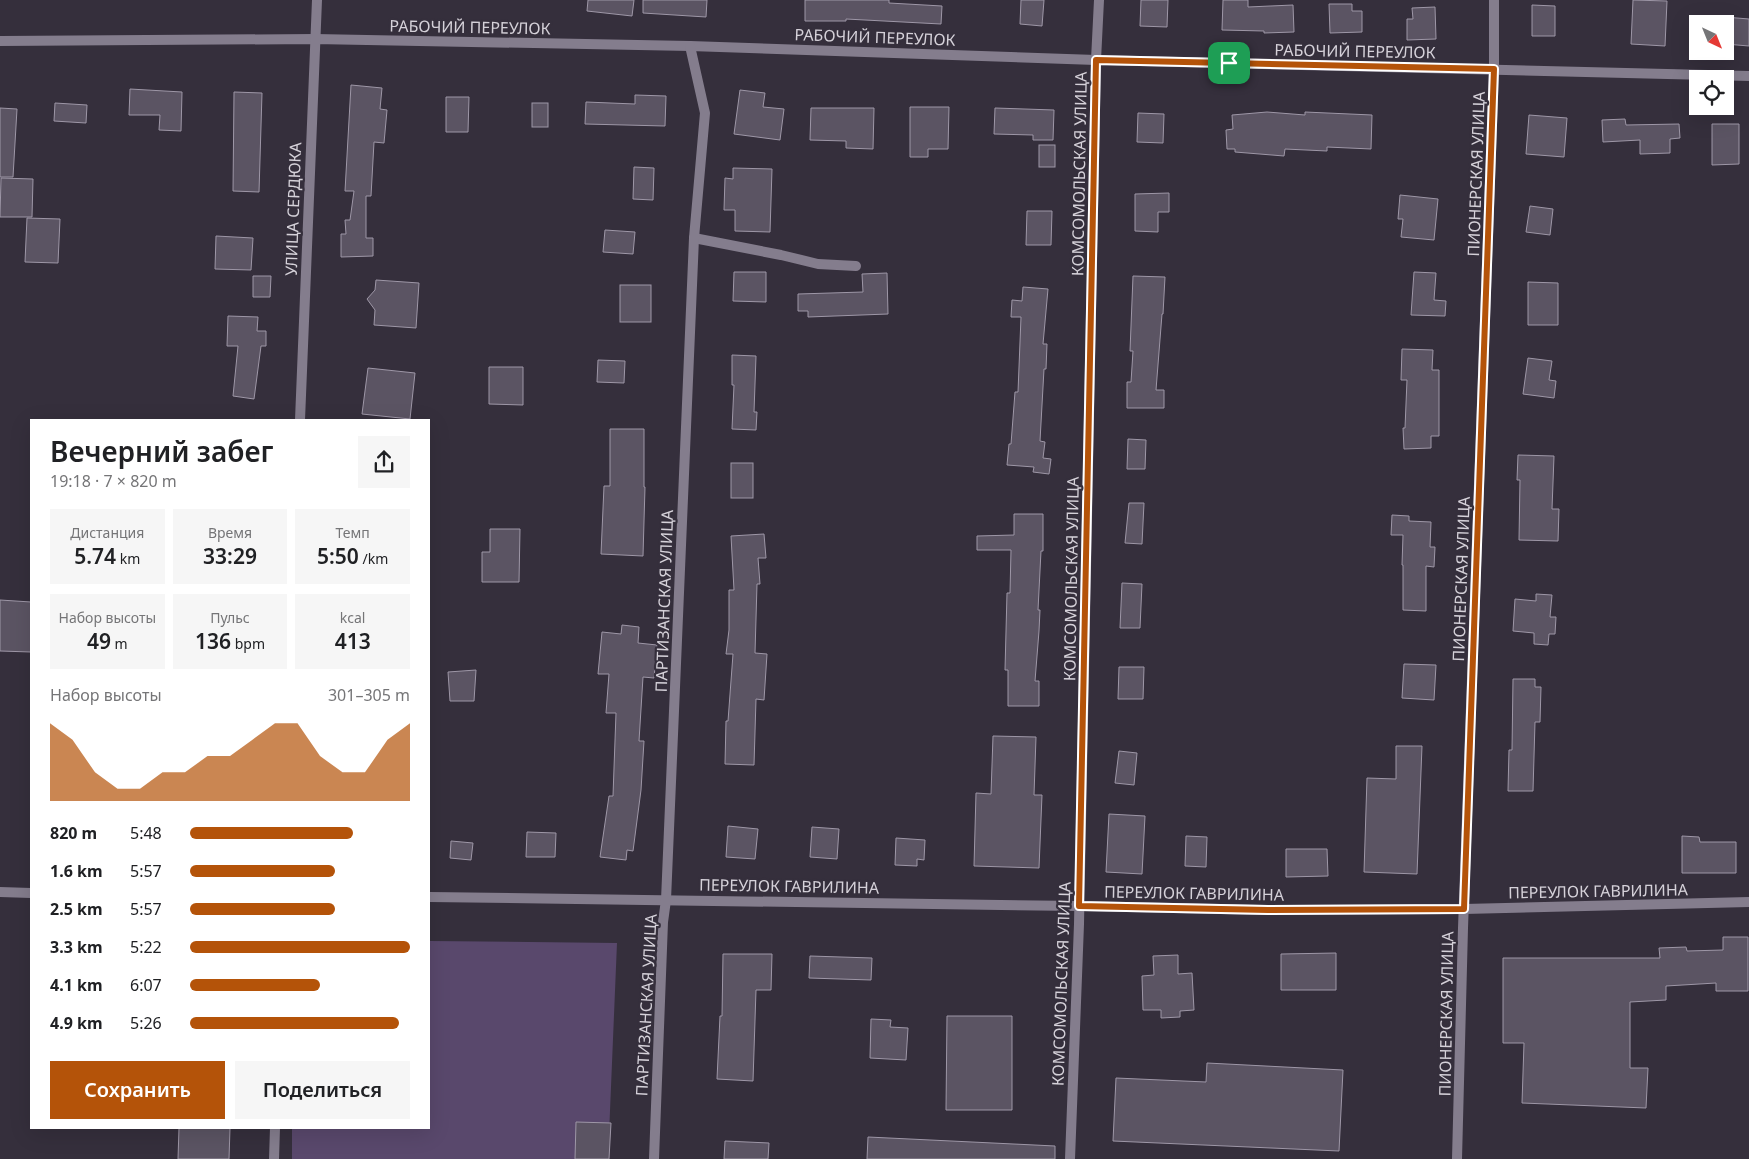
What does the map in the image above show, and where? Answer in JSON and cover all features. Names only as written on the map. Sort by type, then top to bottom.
[{"type":"street","name":"УЛИЦА СЕРДЮКА","points":[[300,419],[317,0]]},
{"type":"street","name":"КОМСОМОЛЬСКАЯ УЛИЦА","points":[[1070,1159],[1079,906],[1098,0]]},
{"type":"street","name":"ПИОНЕРСКАЯ УЛИЦА","points":[[1457,1159],[1494,69],[1494,0]]},
{"type":"street","name":"РАБОЧИЙ ПЕРЕУЛОК","points":[[0,42],[316,39],[690,46],[1096,60],[1749,76]]},
{"type":"street","name":"ПАРТИЗАНСКАЯ УЛИЦА","points":[[654,1159],[694,238],[705,113],[690,46]]},
{"type":"street","points":[[694,238],[781,254],[818,264],[856,266]]},
{"type":"street","points":[[0,892],[30,893]]},
{"type":"street","name":"ПЕРЕУЛОК ГАВРИЛИНА","points":[[430,897],[1268,910],[1464,909],[1749,902]]},
{"type":"street","points":[[274,1159],[275,1129]]},
{"type":"shaded area","points":[[430,941],[617,943],[608,1159],[292,1159],[292,1129],[430,1129]]},
{"type":"building","points":[[588,0],[634,0],[632,16],[587,11]]},
{"type":"building","points":[[643,0],[707,0],[706,17],[643,13]]},
{"type":"building","points":[[805,0],[889,0],[889,3],[942,6],[941,24],[846,19],[846,21],[805,21]]},
{"type":"building","points":[[1021,0],[1044,0],[1042,26],[1020,24]]},
{"type":"building","points":[[1141,0],[1168,0],[1167,27],[1140,26]]},
{"type":"building","points":[[1223,0],[1248,0],[1248,7],[1293,5],[1294,32],[1264,33],[1264,31],[1222,30]]},
{"type":"building","points":[[1633,0],[1667,1],[1665,46],[1631,44]]},
{"type":"building","points":[[1329,4],[1352,4],[1352,11],[1362,11],[1362,32],[1330,33]]},
{"type":"building","points":[[1532,5],[1555,6],[1555,36],[1532,36]]},
{"type":"building","points":[[1435,7],[1436,39],[1407,40],[1407,19],[1413,19],[1412,8]]},
{"type":"building","points":[[1734,18],[1749,19],[1749,46],[1734,45]]},
{"type":"building","points":[[351,85],[382,88],[380,109],[387,110],[384,143],[374,142],[371,196],[366,196],[366,238],[373,238],[373,256],[341,257],[341,234],[346,234],[345,220],[350,220],[354,191],[345,191]]},
{"type":"building","points":[[130,89],[182,92],[181,131],[159,130],[160,115],[129,115]]},
{"type":"building","points":[[740,90],[765,93],[763,107],[784,109],[780,140],[734,134]]},
{"type":"building","points":[[234,92],[262,93],[259,192],[233,191]]},
{"type":"building","points":[[635,95],[666,96],[665,126],[585,124],[586,102],[635,104]]},
{"type":"building","points":[[446,97],[469,97],[468,132],[446,132]]},
{"type":"building","points":[[55,103],[87,105],[86,123],[54,121]]},
{"type":"building","points":[[532,103],[548,103],[548,127],[532,127]]},
{"type":"building","points":[[910,107],[949,107],[948,149],[928,149],[928,157],[910,157]]},
{"type":"building","points":[[0,108],[17,109],[13,177],[0,177]]},
{"type":"building","points":[[811,108],[874,108],[873,149],[846,148],[846,141],[810,140]]},
{"type":"building","points":[[995,108],[1054,110],[1053,140],[1033,140],[1033,135],[994,134]]},
{"type":"building","points":[[1267,112],[1305,115],[1305,112],[1372,115],[1371,149],[1327,147],[1327,151],[1285,149],[1284,156],[1235,152],[1235,149],[1227,149],[1226,130],[1233,129],[1232,115]]},
{"type":"building","points":[[1138,113],[1164,114],[1163,143],[1137,142]]},
{"type":"building","points":[[1529,115],[1567,118],[1564,157],[1526,154]]},
{"type":"building","points":[[1625,119],[1626,125],[1679,124],[1680,138],[1670,139],[1670,153],[1640,154],[1640,140],[1603,142],[1602,120]]},
{"type":"building","points":[[1712,124],[1739,124],[1739,164],[1712,165]]},
{"type":"building","points":[[1039,145],[1055,145],[1055,167],[1039,167]]},
{"type":"building","points":[[634,167],[654,168],[653,200],[633,199]]},
{"type":"building","points":[[733,168],[772,169],[770,232],[735,231],[735,210],[724,210],[725,178],[733,179]]},
{"type":"building","points":[[1,178],[33,179],[32,217],[0,217]]},
{"type":"building","points":[[1169,193],[1169,212],[1158,212],[1158,232],[1135,231],[1135,194]]},
{"type":"building","points":[[1400,195],[1438,199],[1434,240],[1401,237],[1403,219],[1398,219]]},
{"type":"building","points":[[1530,206],[1553,209],[1550,235],[1526,232]]},
{"type":"building","points":[[1027,211],[1052,211],[1051,245],[1026,245]]},
{"type":"building","points":[[27,218],[60,219],[58,263],[25,262]]},
{"type":"building","points":[[605,230],[635,232],[633,254],[603,252]]},
{"type":"building","points":[[216,236],[253,238],[251,270],[215,269]]},
{"type":"building","points":[[734,272],[766,272],[766,302],[733,301]]},
{"type":"building","points":[[1414,272],[1436,273],[1434,300],[1446,301],[1445,316],[1411,315]]},
{"type":"building","points":[[887,273],[888,314],[808,317],[808,311],[798,311],[798,294],[863,292],[862,274]]},
{"type":"building","points":[[253,276],[271,276],[270,297],[253,297]]},
{"type":"building","points":[[1133,276],[1165,277],[1156,390],[1164,390],[1164,408],[1127,408],[1127,382],[1131,382],[1133,351],[1130,351]]},
{"type":"building","points":[[376,280],[419,283],[416,328],[374,325],[375,310],[367,299],[375,290]]},
{"type":"building","points":[[1528,282],[1558,283],[1558,325],[1528,325]]},
{"type":"building","points":[[620,285],[651,285],[651,322],[620,322]]},
{"type":"building","points":[[1023,287],[1048,289],[1043,344],[1047,344],[1046,369],[1044,369],[1040,441],[1045,442],[1043,458],[1051,459],[1049,474],[1033,472],[1034,467],[1007,465],[1009,444],[1011,444],[1015,392],[1018,392],[1021,317],[1011,317],[1012,300],[1022,301]]},
{"type":"building","points":[[228,316],[258,317],[257,331],[266,331],[266,346],[261,346],[254,399],[233,396],[238,346],[227,346]]},
{"type":"building","points":[[1402,349],[1433,350],[1432,370],[1439,370],[1439,436],[1431,436],[1431,448],[1404,449],[1403,428],[1405,428],[1407,380],[1401,380]]},
{"type":"building","points":[[732,355],[756,356],[754,412],[757,412],[756,430],[732,429],[734,385],[732,385]]},
{"type":"building","points":[[1528,358],[1552,361],[1549,380],[1556,381],[1554,398],[1523,394]]},
{"type":"building","points":[[598,360],[625,361],[624,383],[597,382]]},
{"type":"building","points":[[489,367],[523,367],[523,405],[489,404]]},
{"type":"building","points":[[368,368],[415,373],[410,419],[362,414]]},
{"type":"building","points":[[610,429],[644,429],[643,556],[601,554],[604,486],[610,486]]},
{"type":"building","points":[[1128,439],[1146,440],[1145,469],[1127,469]]},
{"type":"building","points":[[1518,455],[1554,456],[1552,509],[1559,509],[1558,541],[1519,540],[1520,480],[1517,480]]},
{"type":"building","points":[[731,463],[753,463],[753,498],[731,498]]},
{"type":"building","points":[[1129,503],[1144,503],[1142,544],[1125,543]]},
{"type":"building","points":[[1014,514],[1043,514],[1043,551],[1041,551],[1038,610],[1040,610],[1035,681],[1039,681],[1039,706],[1008,706],[1008,670],[1005,670],[1007,593],[1010,593],[1011,550],[977,550],[977,536],[1014,535]]},
{"type":"building","points":[[1392,515],[1409,516],[1409,521],[1431,522],[1430,547],[1435,547],[1434,567],[1426,566],[1426,611],[1403,610],[1403,535],[1391,535]]},
{"type":"building","points":[[490,529],[520,529],[519,582],[482,582],[482,552],[490,552]]},
{"type":"building","points":[[764,534],[766,558],[758,558],[760,584],[757,584],[755,653],[767,654],[764,700],[756,699],[754,765],[725,764],[726,721],[728,721],[733,654],[726,654],[729,630],[729,590],[734,590],[731,536]]},
{"type":"building","points":[[1122,583],[1142,584],[1140,628],[1120,628]]},
{"type":"building","points":[[1536,594],[1552,595],[1550,617],[1556,617],[1555,634],[1549,634],[1548,645],[1534,644],[1534,633],[1513,631],[1515,599],[1536,601]]},
{"type":"building","points":[[0,600],[30,602],[30,652],[0,651]]},
{"type":"building","points":[[622,625],[639,627],[638,643],[657,645],[654,678],[643,677],[639,741],[644,741],[641,790],[633,851],[627,850],[626,860],[600,857],[609,796],[613,796],[616,713],[606,713],[609,674],[598,674],[602,632],[621,634]]},
{"type":"building","points":[[1404,664],[1436,665],[1434,700],[1402,698]]},
{"type":"building","points":[[1119,667],[1144,667],[1143,699],[1118,699]]},
{"type":"building","points":[[476,670],[474,701],[450,701],[448,672]]},
{"type":"building","points":[[1513,679],[1535,679],[1535,687],[1541,687],[1540,722],[1535,722],[1533,791],[1508,791],[1509,750],[1512,750]]},
{"type":"building","points":[[993,736],[1036,737],[1034,795],[1042,795],[1039,868],[974,866],[976,793],[991,794]]},
{"type":"building","points":[[1396,746],[1422,746],[1417,874],[1364,872],[1367,778],[1396,779]]},
{"type":"building","points":[[1119,751],[1137,753],[1134,785],[1115,783]]},
{"type":"building","points":[[1109,814],[1145,816],[1142,874],[1106,872]]},
{"type":"building","points":[[728,826],[758,829],[755,859],[726,857]]},
{"type":"building","points":[[812,827],[839,829],[837,859],[810,857]]},
{"type":"building","points":[[527,832],[556,833],[555,857],[526,857]]},
{"type":"building","points":[[1186,836],[1207,837],[1206,867],[1185,866]]},
{"type":"building","points":[[1682,836],[1699,837],[1700,842],[1736,842],[1736,873],[1682,873]]},
{"type":"building","points":[[896,838],[925,840],[924,860],[917,859],[917,866],[895,865]]},
{"type":"building","points":[[451,841],[473,843],[471,860],[450,858]]},
{"type":"building","points":[[1286,849],[1327,849],[1328,876],[1286,877]]},
{"type":"building","points":[[1723,937],[1748,937],[1748,991],[1716,991],[1716,983],[1666,986],[1666,1000],[1630,1002],[1630,1068],[1648,1068],[1646,1108],[1522,1103],[1524,1043],[1503,1043],[1503,958],[1660,958],[1659,948],[1686,947],[1687,951],[1723,950]]},
{"type":"building","points":[[1336,953],[1336,990],[1281,990],[1281,954]]},
{"type":"building","points":[[723,954],[772,954],[771,990],[756,990],[753,1081],[717,1079],[720,1016],[722,1016]]},
{"type":"building","points":[[1178,955],[1178,974],[1192,973],[1194,1010],[1180,1011],[1180,1017],[1161,1018],[1161,1010],[1143,1010],[1142,976],[1154,975],[1153,956]]},
{"type":"building","points":[[810,956],[872,958],[871,980],[809,978]]},
{"type":"building","points":[[947,1016],[1012,1016],[1012,1110],[946,1110]]},
{"type":"building","points":[[871,1019],[891,1020],[890,1027],[908,1028],[906,1060],[870,1058]]},
{"type":"building","points":[[1207,1063],[1343,1070],[1339,1151],[1113,1141],[1116,1078],[1206,1082]]},
{"type":"building","points":[[576,1122],[611,1123],[609,1159],[575,1159]]},
{"type":"building","points":[[179,1129],[230,1129],[229,1159],[178,1159]]},
{"type":"building","points":[[868,1137],[1055,1146],[1055,1159],[867,1159]]},
{"type":"building","points":[[725,1141],[769,1143],[768,1159],[724,1159]]},
{"type":"route","points":[[1096,60],[1229,63],[1494,69],[1464,909],[1268,910],[1079,906],[1096,60]]}]
